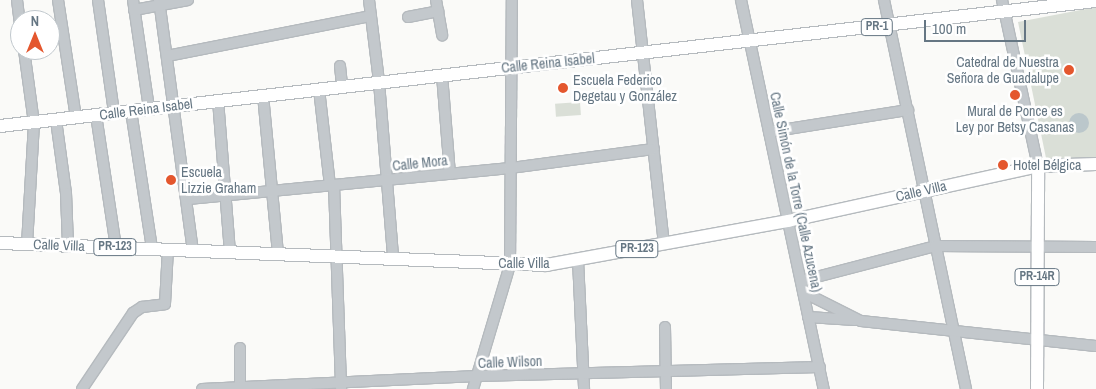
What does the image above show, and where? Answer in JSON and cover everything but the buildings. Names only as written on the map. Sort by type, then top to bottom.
[{"type":"main road","name":"Calle Reina Isabel","points":[[0,126],[342,86],[1005,13],[1096,1]]},
{"type":"main road","name":"Calle Villa","points":[[0,243],[393,257],[510,265],[578,260],[788,221],[1038,166],[1096,164]]},
{"type":"main road","name":"PR-14R","points":[[1037,389],[1038,166]]},
{"type":"street","points":[[58,0],[76,117]]},
{"type":"street","points":[[98,0],[114,113]]},
{"type":"street","points":[[149,108],[133,5],[188,0]]},
{"type":"street","points":[[370,0],[380,82],[393,257]]},
{"type":"street","points":[[473,389],[510,265],[512,0]]},
{"type":"street","points":[[637,0],[664,244]]},
{"type":"street","name":"Calle Simón de la Torre (Calle Azucena)","points":[[741,0],[824,389]]},
{"type":"street","points":[[884,0],[966,389]]},
{"type":"street","name":"PR-14R","points":[[1002,0],[1038,166]]},
{"type":"street","points":[[160,3],[188,199],[193,250]]},
{"type":"street","points":[[408,18],[437,5],[442,35]]},
{"type":"street","points":[[167,56],[371,16]]},
{"type":"street","points":[[25,60],[34,123],[27,244]]},
{"type":"street","points":[[340,66],[342,86]]},
{"type":"street","points":[[442,75],[450,174]]},
{"type":"street","points":[[319,89],[332,185],[341,386]]},
{"type":"street","points":[[263,95],[278,253]]},
{"type":"street","points":[[218,100],[230,251]]},
{"type":"street","points":[[770,132],[908,110]]},
{"type":"street","points":[[131,111],[152,249]]},
{"type":"street","points":[[96,115],[116,247]]},
{"type":"street","points":[[56,120],[66,193],[68,245]]},
{"type":"street","name":"Calle Mora","points":[[188,199],[511,168],[654,149]]},
{"type":"street","points":[[801,281],[935,246],[1096,247]]},
{"type":"street","points":[[82,389],[133,313],[142,308],[165,304],[168,249]]},
{"type":"street","points":[[578,260],[584,389]]},
{"type":"street","points":[[803,292],[861,321]]},
{"type":"street","points":[[808,317],[1096,346]]},
{"type":"street","points":[[665,327],[666,389]]},
{"type":"street","points":[[240,348],[240,388]]},
{"type":"street","name":"Calle Wilson","points":[[202,389],[341,386],[477,376],[820,367]]},
{"type":"shaded area","points":[[1096,7],[1096,158],[1046,158],[1018,22]]},
{"type":"shaded area","points":[[580,102],[581,115],[556,117],[555,104]]},
{"type":"shaded area","points":[[1079,113],[1086,116],[1089,123],[1086,130],[1079,133],[1072,130],[1069,123],[1072,116]]},
{"type":"place","name":"Catedral de Nuestra Señora de Guadalupe","points":[[1069,70]]},
{"type":"place","name":"Escuela Federico Degetau y González","points":[[563,88]]},
{"type":"place","name":"Mural de Ponce es Ley por Betsy Casanas","points":[[1015,95]]},
{"type":"place","name":"Hotel Bélgica","points":[[1003,165]]},
{"type":"place","name":"Escuela Lizzie Graham","points":[[171,180]]}]
